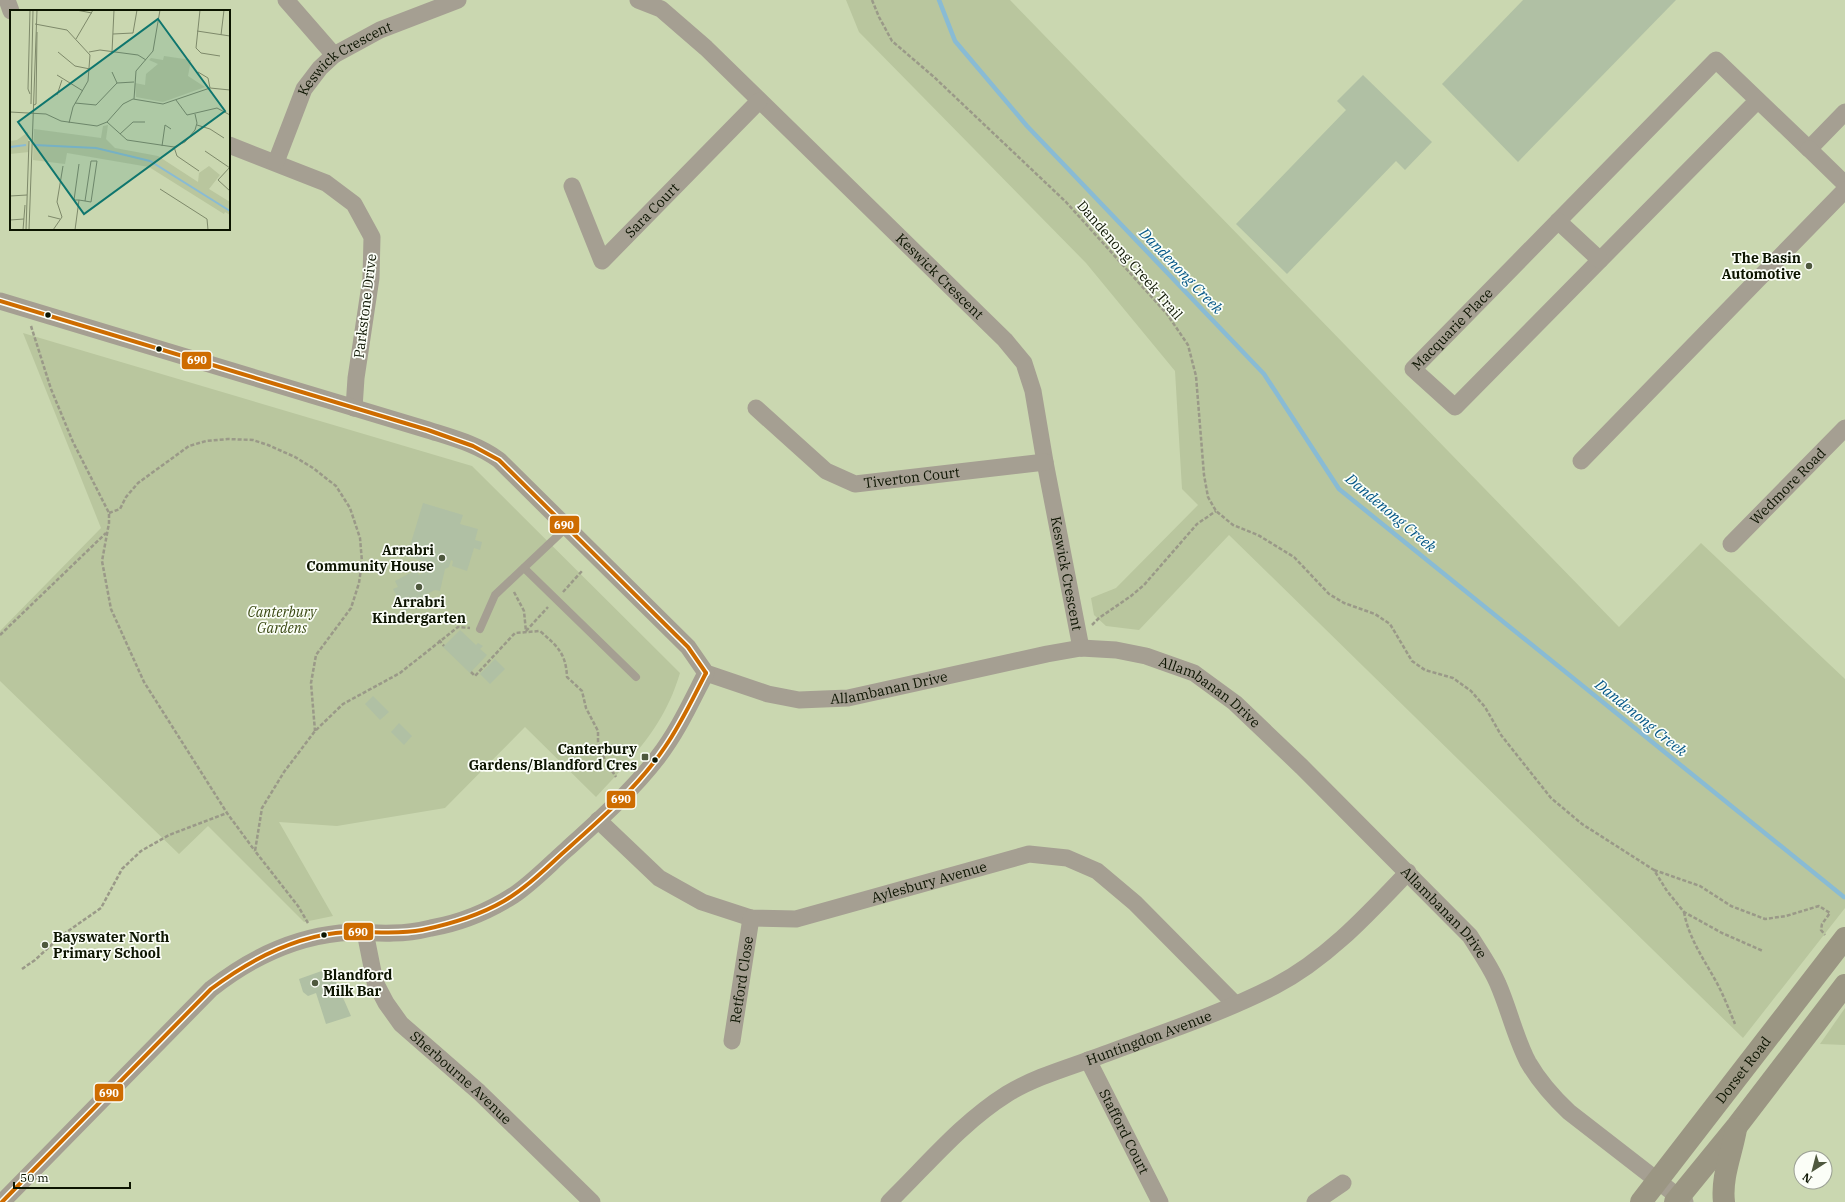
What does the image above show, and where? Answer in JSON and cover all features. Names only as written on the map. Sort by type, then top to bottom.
[{"type":"main road","name":"Dorset Road","points":[[1641,1202],[1841,944]]},
{"type":"main road","name":"Dorset Road","points":[[1680,1200],[1845,986]]},
{"type":"main road","points":[[1724,1202],[1723,1192],[1725,1175],[1732,1154],[1737,1126]]},
{"type":"street","points":[[7,0],[11,10]]},
{"type":"street","points":[[286,0],[334,55]]},
{"type":"street","name":"Keswick Crescent","points":[[276,162],[304,89],[316,73],[334,55],[380,30],[458,0]]},
{"type":"street","name":"Keswick Crescent","points":[[638,0],[664,5],[758,101],[1005,340],[1024,363],[1033,391],[1045,462],[1081,648]]},
{"type":"street","name":"Macquarie Place","points":[[1758,100],[1455,408],[1413,369],[1716,60],[1758,100],[1809,149],[1845,184]]},
{"type":"street","name":"Sara Court","points":[[572,186],[602,261],[758,101]]},
{"type":"street","points":[[1809,149],[1845,112]]},
{"type":"street","name":"Parkstone Drive","points":[[230,145],[276,162],[326,183],[354,204],[372,237],[371,278],[356,378],[354,408]]},
{"type":"street","points":[[1581,461],[1845,190]]},
{"type":"street","points":[[1558,221],[1600,260]]},
{"type":"street","points":[[0,302],[354,408],[486,450],[499,460],[688,647],[706,673],[677,729],[658,758],[627,792],[527,885],[494,907],[465,919],[431,928],[393,933],[341,933],[317,937],[292,944],[247,963],[211,989],[2,1202]]},
{"type":"street","name":"Tiverton Court","points":[[756,408],[826,471],[855,484],[1045,462]]},
{"type":"street","name":"Wedmore Road","points":[[1731,544],[1845,428]]},
{"type":"street","name":"Allambanan Drive","points":[[706,673],[768,694],[799,700],[848,698],[1081,648],[1116,650],[1146,656],[1194,673],[1235,703],[1408,872],[1470,936],[1487,962],[1498,984],[1521,1047],[1532,1068],[1552,1095],[1569,1112],[1658,1180],[1680,1200]]},
{"type":"street","name":"Aylesbury Avenue","points":[[598,820],[659,878],[702,902],[751,918],[796,919],[1029,854],[1067,858],[1097,871],[1135,903],[1235,1004]]},
{"type":"street","name":"Huntingdon Avenue","points":[[892,1201],[966,1124],[988,1107],[1026,1084],[1235,1004],[1276,986],[1312,963],[1360,921],[1408,872]]},
{"type":"street","name":"Retford Close","points":[[732,1041],[751,918]]},
{"type":"street","name":"Sherbourne Avenue","points":[[365,932],[375,982],[386,1003],[402,1024],[479,1092],[592,1202]]},
{"type":"street","name":"Stafford Court","points":[[1088,1060],[1160,1202]]},
{"type":"street","points":[[1315,1202],[1343,1183]]},
{"type":"lane","points":[[480,628],[495,595],[566,527]]},
{"type":"lane","points":[[524,568],[636,677]]},
{"type":"path","name":"Dandenong Creek Trail","points":[[872,0],[892,41],[934,77],[1066,202],[1167,314],[1188,345],[1196,376],[1204,476],[1208,497],[1216,512],[1233,525],[1258,535],[1294,557],[1329,594],[1344,603],[1374,614],[1390,624],[1412,661],[1425,670],[1453,678],[1471,691],[1485,707],[1501,734],[1551,798],[1582,824],[1654,870],[1684,912],[1722,933],[1763,951]]},
{"type":"path","points":[[26,311],[57,402],[74,442],[109,513],[102,561],[111,609],[144,682],[227,813],[298,906],[317,937]]},
{"type":"path","points":[[109,513],[120,509],[126,497],[138,483],[189,446],[206,441],[228,439],[253,440],[268,444],[313,468],[336,486],[350,508],[360,538],[362,562],[359,583],[351,608],[316,655],[311,683],[315,731]]},
{"type":"path","points":[[1078,629],[1093,625],[1099,618],[1144,585],[1197,524],[1216,512]]},
{"type":"path","points":[[0,635],[107,532]]},
{"type":"path","points":[[507,583],[518,596],[524,612],[526,632]]},
{"type":"path","points":[[255,851],[262,808],[284,772],[315,731],[343,704],[400,673],[439,640],[458,627],[480,628]]},
{"type":"path","points":[[471,672],[475,676],[515,633],[540,631],[556,645],[567,662],[567,677],[582,691],[586,708],[598,731],[598,742],[605,760],[616,777]]},
{"type":"path","points":[[439,640],[444,646]]},
{"type":"path","points":[[22,969],[35,960],[61,936],[101,908],[122,869],[141,851],[169,835],[227,813]]},
{"type":"path","points":[[1654,870],[1700,886],[1731,906],[1765,919],[1786,916],[1819,906],[1830,913],[1822,924],[1821,930],[1841,944]]},
{"type":"path","points":[[1684,912],[1687,926],[1696,947],[1719,987],[1735,1024]]},
{"type":"green space","points":[[846,0],[1010,0],[1619,627],[1701,543],[1845,679],[1845,908],[1743,1038],[1229,535],[1139,630],[1106,626],[1094,615],[1091,598],[1116,588],[1198,505],[1182,489],[1175,371],[1086,263],[859,32]]},
{"type":"green space","name":"Canterbury Gardens","points":[[23,333],[472,466],[680,673],[665,710],[656,725],[635,754],[596,797],[525,727],[445,808],[337,826],[279,822],[333,916],[304,922],[208,826],[179,854],[0,681],[0,631],[101,528]]},
{"type":"green space","points":[[1845,1008],[1845,1045],[1820,1044]]},
{"type":"building","points":[[1523,0],[1676,0],[1518,162],[1442,84]]},
{"type":"building","points":[[1363,75],[1432,142],[1405,170],[1396,161],[1287,274],[1236,224],[1346,110],[1337,101]]},
{"type":"building","name":"Arrabri Community House","points":[[423,503],[463,515],[460,524],[478,529],[475,540],[482,542],[480,550],[474,548],[467,571],[452,566],[453,561],[451,560],[449,567],[445,569],[440,591],[435,590],[423,596],[420,603],[405,612],[393,589],[398,587],[395,581],[416,570],[419,575],[426,571],[427,567],[424,567],[422,561],[407,556]]},
{"type":"building","points":[[460,630],[476,645],[478,643],[483,646],[480,649],[487,655],[470,673],[443,647]]},
{"type":"building","points":[[495,659],[505,669],[490,684],[480,674]]},
{"type":"building","points":[[373,696],[389,712],[380,720],[365,704]]},
{"type":"building","points":[[399,723],[412,736],[404,745],[391,732]]},
{"type":"building","points":[[330,968],[351,1016],[326,1024],[316,993],[308,996],[303,992],[299,979]]},
{"type":"waterway","name":"Dandenong Creek","points":[[939,0],[955,41],[1027,126],[1264,374],[1339,489],[1844,897]]},
{"type":"transit line","name":"690","points":[[0,301],[428,430],[473,446],[499,460],[688,647],[706,673]]},
{"type":"transit line","name":"690","points":[[2,1202],[211,989],[242,968],[275,950],[292,943],[328,934],[347,932],[394,933],[433,928],[474,915],[504,901],[520,890],[605,815],[643,776],[671,738],[687,711],[706,673]]},
{"type":"place","name":"The Basin Automotive","points":[[1809,266]]},
{"type":"place","name":"Arrabri Community House","points":[[442,558]]},
{"type":"place","name":"Arrabri Kindergarten","points":[[419,587]]},
{"type":"place","name":"Canterbury Gardens/Blandford Cres","points":[[645,757]]},
{"type":"place","name":"Bayswater North Primary School","points":[[45,945]]},
{"type":"place","name":"Blandford Milk Bar","points":[[315,983]]}]
